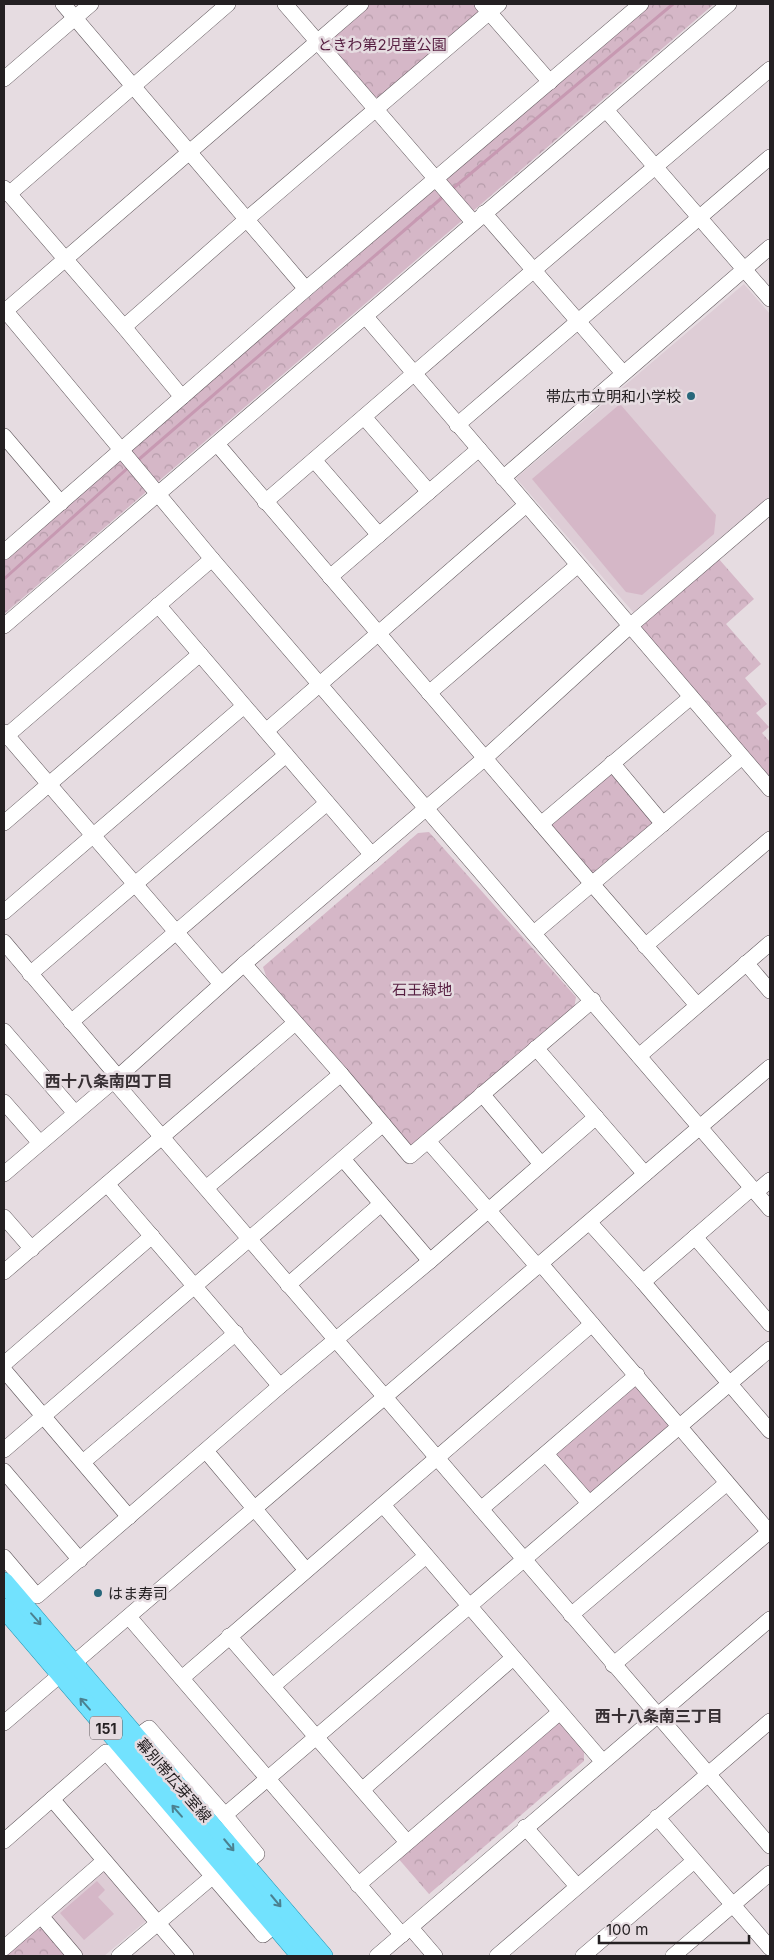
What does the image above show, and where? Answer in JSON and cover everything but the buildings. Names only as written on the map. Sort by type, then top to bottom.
[{"type":"main road","name":"幕別帯広芽室線","points":[[4,1582],[137,1737],[151,1780]]},
{"type":"main road","name":"幕別帯広芽室線","points":[[5,1614],[151,1780],[323,1956]]},
{"type":"main road","name":"幕別帯広芽室線","points":[[238,1869],[275,1925],[301,1956]]},
{"type":"street","points":[[63,4],[306,289]]},
{"type":"street","points":[[4,79],[91,4]]},
{"type":"street","points":[[182,397],[6,191],[228,4]]},
{"type":"street","points":[[285,4],[436,180],[534,270],[623,373]]},
{"type":"street","points":[[361,4],[4,310],[212,558],[770,1209]]},
{"type":"street","points":[[4,552],[306,289],[641,4]]},
{"type":"street","points":[[4,626],[729,4]]},
{"type":"street","points":[[124,327],[376,108],[490,6],[550,82]]},
{"type":"street","points":[[265,502],[770,69]]},
{"type":"street","points":[[606,110],[770,299]]},
{"type":"street","points":[[458,425],[770,158]]},
{"type":"street","points":[[503,478],[770,247]]},
{"type":"street","points":[[366,317],[770,789]]},
{"type":"street","points":[[364,417],[429,492]]},
{"type":"street","points":[[217,444],[697,1005]]},
{"type":"street","points":[[7,446],[61,503]]},
{"type":"street","points":[[330,577],[478,450]]},
{"type":"street","points":[[314,460],[379,535]]},
{"type":"street","points":[[266,731],[320,682],[526,505]]},
{"type":"street","points":[[4,1174],[244,964],[485,758],[630,626],[768,513]]},
{"type":"street","points":[[212,558],[5,735],[136,883],[221,984]]},
{"type":"street","points":[[429,693],[578,565]]},
{"type":"street","points":[[158,605],[372,855]]},
{"type":"street","points":[[4,823],[200,654]]},
{"type":"street","points":[[541,824],[690,696]]},
{"type":"street","points":[[4,912],[244,706]]},
{"type":"street","points":[[30,974],[286,755]]},
{"type":"street","points":[[534,933],[742,757]]},
{"type":"street","points":[[612,763],[663,824]]},
{"type":"street","points":[[71,1022],[327,802]]},
{"type":"street","points":[[645,946],[770,839]]},
{"type":"street","points":[[4,942],[71,1022],[161,1137],[770,1846]]},
{"type":"street","points":[[639,1056],[770,942]]},
{"type":"street","points":[[244,964],[410,1156],[592,1000]]},
{"type":"street","points":[[746,964],[770,991]]},
{"type":"street","points":[[4,1272],[295,1022]]},
{"type":"street","points":[[4,1030],[75,1113]]},
{"type":"street","points":[[536,1048],[645,1174]]},
{"type":"street","points":[[4,1722],[590,1223],[770,1067]]},
{"type":"street","points":[[206,1188],[341,1074]]},
{"type":"street","points":[[482,1094],[541,1164]]},
{"type":"street","points":[[4,1102],[40,1144]]},
{"type":"street","points":[[4,1557],[37,1596],[596,1117]]},
{"type":"street","points":[[4,1450],[383,1124]]},
{"type":"street","points":[[428,1141],[592,1324],[770,1532],[613,1665]]},
{"type":"street","points":[[343,1159],[430,1260]]},
{"type":"street","points":[[643,1282],[695,1237],[754,1190],[770,1180]]},
{"type":"street","points":[[107,1184],[280,1386]]},
{"type":"street","points":[[288,1285],[381,1204]]},
{"type":"street","points":[[4,1216],[32,1248]]},
{"type":"street","points":[[590,1223],[643,1282],[770,1432]]},
{"type":"street","points":[[4,1364],[152,1236]]},
{"type":"street","points":[[695,1237],[770,1324]]},
{"type":"street","points":[[182,1678],[592,1324]]},
{"type":"street","points":[[83,1462],[236,1333]]},
{"type":"street","points":[[225,1814],[770,1348]]},
{"type":"street","points":[[4,1370],[129,1518]]},
{"type":"street","points":[[481,1509],[636,1375]]},
{"type":"street","points":[[206,1451],[306,1570]]},
{"type":"street","points":[[546,1454],[589,1503]]},
{"type":"street","points":[[4,1471],[80,1560]]},
{"type":"street","points":[[571,1615],[727,1483]]},
{"type":"street","points":[[383,1505],[603,1762]]},
{"type":"street","points":[[273,1686],[426,1556]]},
{"type":"street","points":[[129,1617],[358,1885],[406,1932],[435,1956]]},
{"type":"street","points":[[377,1956],[526,1827],[769,1622]]},
{"type":"street","points":[[229,1636],[407,1842]]},
{"type":"street","points":[[363,1789],[513,1658]]},
{"type":"street","points":[[358,1885],[560,1712]]},
{"type":"street","points":[[497,1956],[770,1720]]},
{"type":"street","points":[[137,1737],[149,1728],[225,1814],[257,1854],[238,1869]]},
{"type":"street","points":[[4,1841],[106,1752],[151,1780],[212,1877],[263,1935],[275,1925]]},
{"type":"street","points":[[52,1799],[186,1956]]},
{"type":"street","points":[[657,1817],[770,1948]]},
{"type":"street","points":[[526,1827],[577,1886]]},
{"type":"street","points":[[4,1948],[104,1861]]},
{"type":"street","points":[[583,1956],[694,1861]]},
{"type":"street","points":[[673,1956],[770,1873]]},
{"type":"street","points":[[119,1956],[212,1877]]},
{"type":"street","points":[[41,1916],[75,1956]]},
{"type":"shaded area","name":"帯広市立明和小学校","points":[[744,284],[770,314],[770,498],[634,613],[516,478]]},
{"type":"shaded area","points":[[102,1869],[146,1921],[104,1956],[84,1956],[48,1916]]},
{"type":"green space","name":"ときわ第2児童公園","points":[[367,4],[475,4],[483,13],[382,97],[375,97],[329,44],[332,35]]},
{"type":"green space","points":[[650,4],[714,4],[4,614],[4,559]]},
{"type":"green space","points":[[620,404],[716,515],[714,534],[642,595],[626,592],[532,479]]},
{"type":"green space","points":[[718,558],[754,599],[726,624],[761,664],[745,678],[767,704],[756,713],[769,727],[762,733],[770,742],[770,781],[641,630],[640,625]]},
{"type":"green space","points":[[607,773],[615,773],[656,822],[598,874],[591,874],[551,828],[551,821]]},
{"type":"green space","name":"石王緑地","points":[[429,832],[576,997],[574,1009],[418,1144],[407,1145],[266,976],[263,967],[418,833]]},
{"type":"green space","points":[[638,1385],[670,1422],[669,1427],[594,1492],[587,1494],[556,1458],[555,1452],[627,1388]]},
{"type":"green space","points":[[561,1722],[584,1752],[584,1761],[429,1894],[397,1857],[550,1724]]},
{"type":"green space","points":[[97,1881],[105,1890],[98,1897],[114,1914],[84,1940],[60,1913]]},
{"type":"green space","points":[[46,1928],[69,1956],[4,1956],[35,1929]]},
{"type":"waterway","points":[[451,190],[673,4]]},
{"type":"waterway","points":[[137,461],[444,196]]},
{"type":"waterway","points":[[4,579],[130,466]]},
{"type":"place","name":"帯広市立明和小学校","points":[[691,396]]},
{"type":"place","name":"はま寿司","points":[[98,1593]]},
{"type":"district","name":"西十八条南四丁目","points":[[109,1081]]},
{"type":"district","name":"西十八条南三丁目","points":[[659,1716]]}]
